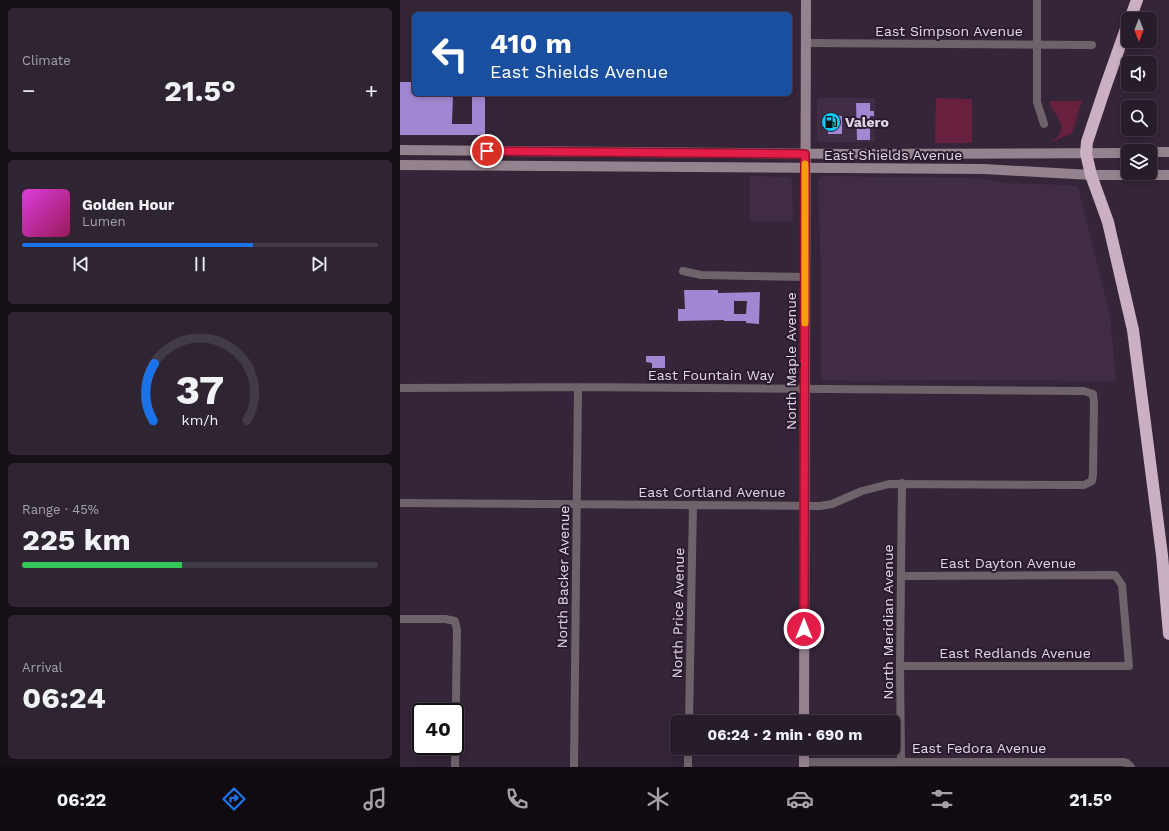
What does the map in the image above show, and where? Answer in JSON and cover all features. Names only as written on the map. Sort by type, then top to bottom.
[{"type":"highway","points":[[1133,12],[1137,0]]},
{"type":"highway","points":[[1121,43],[1087,142],[1086,153],[1091,175],[1108,222],[1133,330],[1162,555],[1169,634]]},
{"type":"main road","name":"North Maple Avenue","points":[[804,715],[806,0]]},
{"type":"main road","name":"East Shields Avenue","points":[[400,150],[805,154],[1121,153]]},
{"type":"main road","points":[[502,166],[508,159],[552,157],[560,155],[563,152]]},
{"type":"main road","name":"East Shields Avenue","points":[[400,165],[984,169],[1091,175],[1165,175]]},
{"type":"street","points":[[1037,0],[1037,102],[1044,124]]},
{"type":"street","name":"East Simpson Avenue","points":[[806,43],[1092,45]]},
{"type":"street","points":[[683,271],[701,275],[805,277]]},
{"type":"street","name":"East Fountain Way","points":[[400,388],[578,387],[1084,391],[1093,394],[1094,403],[1092,481]]},
{"type":"street","name":"North Backer Avenue","points":[[574,767],[578,387]]},
{"type":"street","name":"East Cortland Avenue","points":[[400,503],[820,506],[832,504],[875,487],[902,483],[1084,485],[1092,481]]},
{"type":"street","name":"North Meridian Avenue","points":[[901,761],[900,666],[902,483]]},
{"type":"street","name":"North Price Avenue","points":[[689,715],[693,505]]},
{"type":"street","name":"East Dayton Avenue","points":[[901,576],[1115,575],[1122,585],[1129,666]]},
{"type":"street","points":[[400,619],[445,619],[455,621],[457,630],[455,767]]},
{"type":"street","name":"East Redlands Avenue","points":[[900,666],[1129,666]]},
{"type":"street","points":[[688,755],[688,767]]},
{"type":"street","name":"East Fedora Avenue","points":[[804,764],[901,761],[1123,762],[1131,766]]},
{"type":"shaded area","points":[[817,98],[875,98],[875,142],[817,142]]},
{"type":"shaded area","points":[[936,98],[972,99],[972,143],[935,143]]},
{"type":"shaded area","points":[[1049,101],[1082,101],[1072,133],[1049,143],[1060,134],[1061,124]]},
{"type":"shaded area","points":[[750,176],[789,177],[792,180],[793,221],[750,221]]},
{"type":"shaded area","points":[[823,176],[967,178],[985,179],[1002,183],[1071,185],[1078,187],[1110,315],[1116,381],[860,381],[822,379],[818,180]]},
{"type":"building","points":[[400,82],[412,82],[412,96],[453,96],[452,124],[472,124],[472,96],[485,96],[485,135],[400,135]]},
{"type":"building","points":[[856,103],[870,103],[870,111],[874,111],[874,116],[870,116],[870,140],[857,140]]},
{"type":"building","points":[[828,115],[842,116],[842,134],[828,134]]},
{"type":"building","points":[[684,290],[718,290],[718,293],[760,292],[759,324],[746,323],[746,321],[724,320],[678,321],[678,309],[685,309]],"holes":[[[734,301],[747,301],[746,314],[734,314]]]},
{"type":"building","points":[[646,356],[665,356],[665,368],[652,368],[652,363],[646,362]]},
{"type":"slow traffic","points":[[805,164],[805,323]]},
{"type":"place","name":"Valero","points":[[831,122]]},
{"type":"route","points":[[487,151],[805,154],[804,629]]}]
